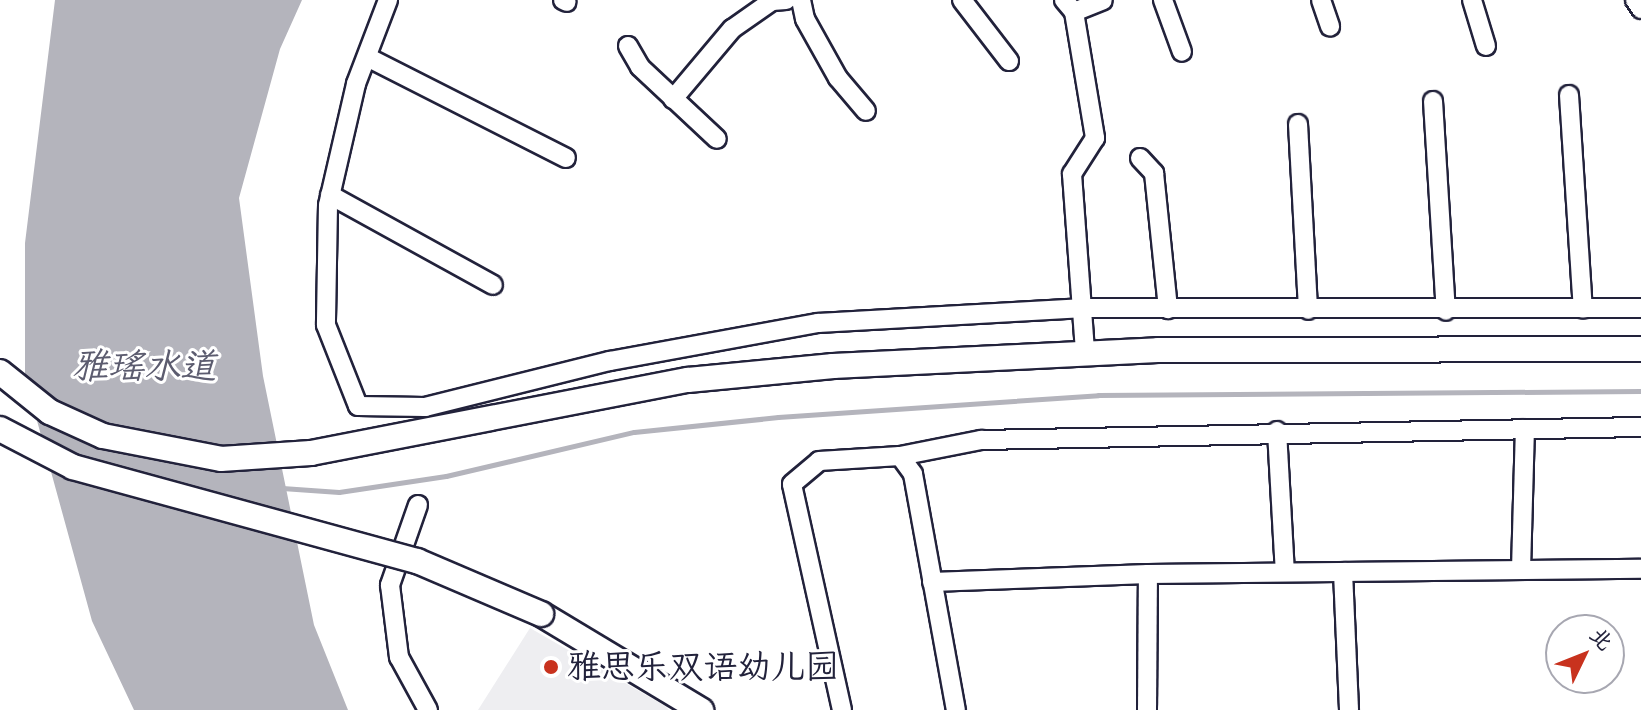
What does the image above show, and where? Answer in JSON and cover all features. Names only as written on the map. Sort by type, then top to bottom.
[{"type":"street","points":[[388,0],[367,57],[330,195],[326,325],[358,406],[425,407],[610,361],[818,323],[1085,308],[1446,311],[1641,308]]},
{"type":"street","points":[[673,99],[732,29],[772,0],[786,0]]},
{"type":"street","points":[[801,0],[805,19],[838,78],[866,111]]},
{"type":"street","points":[[962,0],[1009,61]]},
{"type":"street","points":[[1085,353],[1085,308],[1072,174],[1095,138],[1069,6],[1103,0]]},
{"type":"street","points":[[1163,0],[1182,52]]},
{"type":"street","points":[[1321,0],[1330,26]]},
{"type":"street","points":[[1472,0],[1486,46]]},
{"type":"street","points":[[1635,0],[1641,9]]},
{"type":"street","points":[[628,46],[640,67],[717,139]]},
{"type":"street","points":[[367,57],[566,158]]},
{"type":"street","points":[[1569,95],[1583,309]]},
{"type":"street","points":[[1433,101],[1446,311]]},
{"type":"street","points":[[1298,124],[1308,310]]},
{"type":"street","points":[[1140,158],[1154,173],[1168,309]]},
{"type":"street","points":[[330,195],[493,285]]},
{"type":"street","points":[[0,372],[50,412],[103,436],[221,459],[311,453],[688,380],[833,366],[1085,353],[1343,347],[1641,349]]},
{"type":"street","points":[[842,710],[792,484],[819,461],[900,456],[981,440],[1277,431],[1641,427]]},
{"type":"street","points":[[0,429],[73,467],[390,553],[541,614],[701,710]]},
{"type":"street","points":[[1521,570],[1525,429]]},
{"type":"street","points":[[1277,431],[1285,572]]},
{"type":"street","points":[[900,456],[913,474],[956,710]]},
{"type":"street","points":[[418,505],[390,585],[399,657],[428,710]]},
{"type":"street","points":[[932,582],[1148,574],[1641,569]]},
{"type":"street","points":[[1343,572],[1349,710]]},
{"type":"street","points":[[1147,710],[1148,574]]},
{"type":"shaded area","name":"雅思乐双语幼儿园","points":[[530,628],[665,706],[669,710],[478,710]]},
{"type":"water","name":"雅瑶水道","points":[[55,0],[302,0],[280,49],[239,198],[263,376],[314,625],[348,710],[134,710],[92,621],[25,377],[25,243]]},
{"type":"waterway","points":[[282,488],[339,492],[446,476],[634,432],[778,417],[1098,395],[1641,391]]},
{"type":"place","name":"雅思乐双语幼儿园","points":[[551,667]]}]
